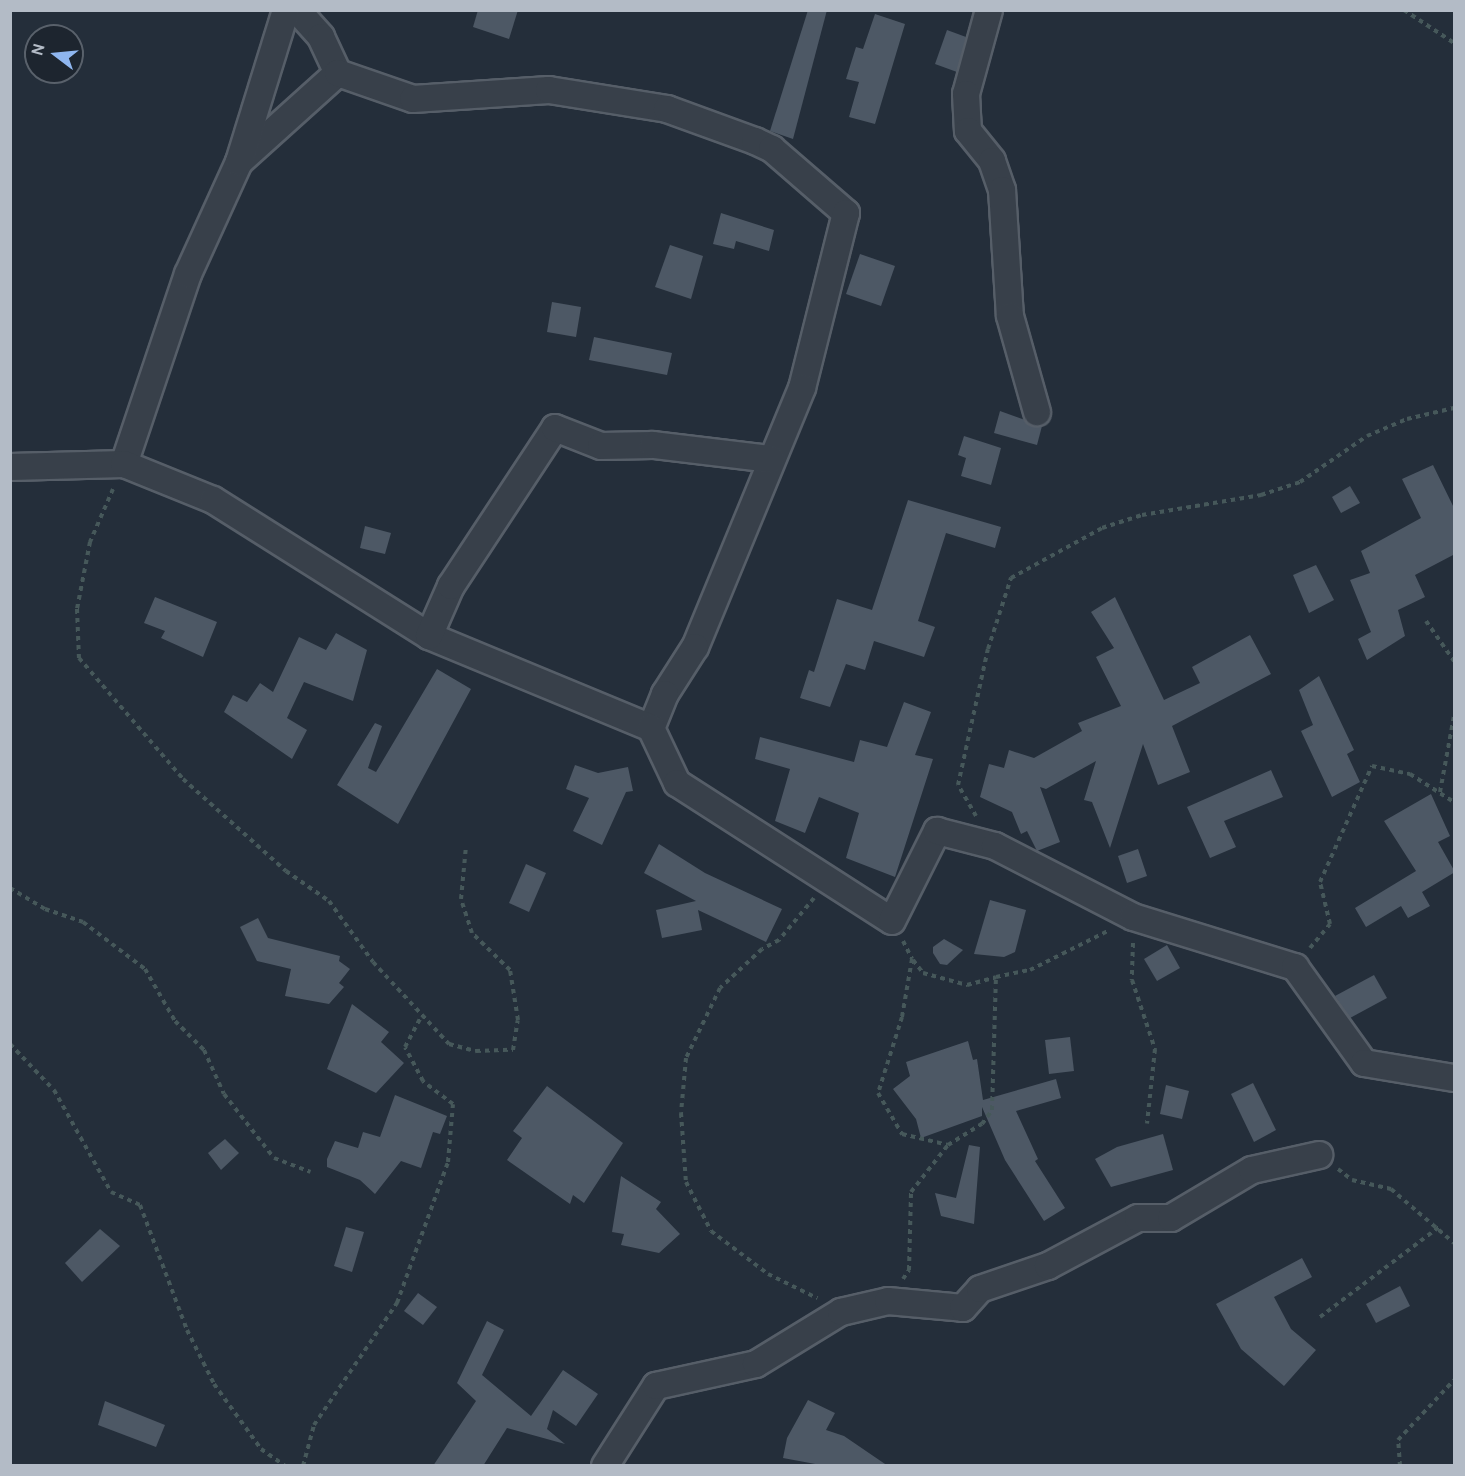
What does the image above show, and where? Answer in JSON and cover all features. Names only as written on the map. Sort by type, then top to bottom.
[{"type":"street","points":[[124,464],[188,274],[239,162],[286,10]]},
{"type":"street","points":[[297,10],[321,37],[338,73],[413,99],[549,90],[667,109],[772,149],[846,213],[802,388],[695,647],[665,694],[651,728]]},
{"type":"street","points":[[989,10],[966,94],[968,130],[992,161],[1002,190],[1010,316],[1037,412]]},
{"type":"street","points":[[239,162],[338,73]]},
{"type":"street","points":[[429,636],[451,586],[555,428],[601,446],[652,445],[771,459]]},
{"type":"street","points":[[10,467],[124,464],[213,500],[429,636],[651,728],[677,783],[892,921],[937,831],[995,846],[1133,917],[1295,967],[1364,1063],[1455,1078]]},
{"type":"street","points":[[605,1466],[656,1386],[756,1364],[841,1312],[888,1301],[963,1308],[981,1289],[1048,1266],[1138,1218],[1171,1218],[1252,1170],[1319,1155]]},
{"type":"path","points":[[1404,10],[1455,43]]},
{"type":"path","points":[[995,846],[958,785],[988,649],[1011,578],[1102,528],[1142,515],[1261,495],[1300,482],[1367,436],[1407,419],[1455,408]]},
{"type":"path","points":[[124,464],[90,543],[77,609],[79,658],[183,779],[286,871],[329,901],[421,1017],[449,1044],[476,1051],[513,1050],[518,1020],[510,970],[472,933],[461,899],[466,846]]},
{"type":"path","points":[[1426,621],[1455,661]]},
{"type":"path","points":[[1440,792],[1455,716]]},
{"type":"path","points":[[1295,967],[1330,924],[1320,882],[1372,766],[1410,774],[1455,802]]},
{"type":"path","points":[[827,878],[787,932],[720,988],[686,1058],[681,1113],[686,1182],[711,1231],[768,1274],[841,1312]]},
{"type":"path","points":[[10,888],[45,909],[83,922],[146,969],[175,1021],[204,1050],[224,1094],[274,1158],[310,1172]]},
{"type":"path","points":[[892,921],[912,959],[923,973],[967,985],[1058,958],[1133,917],[1132,980],[1155,1049],[1147,1124]]},
{"type":"path","points":[[912,959],[902,1017],[878,1093],[902,1134],[948,1145]]},
{"type":"path","points":[[888,1301],[909,1270],[911,1192],[948,1145],[982,1124],[992,1110],[996,977]]},
{"type":"path","points":[[303,1466],[314,1425],[397,1303],[448,1162],[453,1104],[423,1081],[405,1047],[421,1017]]},
{"type":"path","points":[[10,1044],[54,1090],[111,1192],[140,1205],[187,1330],[214,1384],[261,1449],[285,1466]]},
{"type":"path","points":[[1319,1155],[1352,1180],[1391,1190],[1439,1227],[1455,1243]]},
{"type":"path","points":[[1320,1317],[1439,1227]]},
{"type":"path","points":[[1400,1466],[1398,1440],[1455,1380]]},
{"type":"building","points":[[478,10],[518,10],[509,39],[473,27]]},
{"type":"building","points":[[808,10],[827,10],[793,139],[770,131]]},
{"type":"building","points":[[875,14],[905,24],[875,124],[849,117],[859,82],[846,79],[856,47],[863,49]]},
{"type":"building","points":[[947,30],[966,37],[957,72],[935,64]]},
{"type":"building","points":[[721,213],[774,230],[769,251],[736,241],[734,249],[713,244]]},
{"type":"building","points":[[670,245],[703,256],[691,299],[655,287]]},
{"type":"building","points":[[860,254],[895,266],[881,306],[846,294]]},
{"type":"building","points":[[552,302],[581,307],[576,337],[547,332]]},
{"type":"building","points":[[594,337],[672,353],[667,375],[589,360]]},
{"type":"building","points":[[1000,411],[1042,426],[1037,445],[994,433]]},
{"type":"building","points":[[964,436],[1001,448],[991,485],[961,476],[966,458],[958,455]]},
{"type":"building","points":[[1433,465],[1455,510],[1455,554],[1415,575],[1425,597],[1398,610],[1405,636],[1367,660],[1358,639],[1371,632],[1350,580],[1370,573],[1361,551],[1421,518],[1402,479]]},
{"type":"building","points":[[1350,486],[1360,503],[1341,513],[1332,497]]},
{"type":"building","points":[[908,500],[1001,527],[995,548],[946,533],[918,621],[935,627],[924,657],[874,641],[865,670],[846,664],[830,707],[800,698],[809,670],[814,672],[837,599],[872,610]]},
{"type":"building","points":[[365,526],[391,533],[385,554],[360,548]]},
{"type":"building","points":[[1316,565],[1334,600],[1309,613],[1293,575]]},
{"type":"building","points":[[155,597],[217,622],[203,657],[161,638],[165,631],[144,623]]},
{"type":"building","points":[[1115,597],[1164,700],[1200,683],[1192,667],[1250,635],[1271,674],[1172,726],[1190,772],[1158,785],[1143,744],[1110,848],[1092,802],[1084,800],[1096,761],[1046,789],[1040,787],[1060,842],[1037,851],[1027,831],[1021,834],[1012,812],[980,797],[989,764],[1004,768],[1009,750],[1034,758],[1082,731],[1078,723],[1121,706],[1096,657],[1114,648],[1091,612]]},
{"type":"building","points":[[336,633],[367,650],[353,701],[304,682],[287,718],[307,730],[292,759],[224,712],[233,695],[247,702],[260,683],[273,692],[299,637],[326,650]]},
{"type":"building","points":[[437,669],[471,689],[398,824],[337,785],[375,723],[382,726],[368,768],[376,772]]},
{"type":"building","points":[[1319,676],[1354,750],[1347,754],[1360,782],[1332,797],[1301,731],[1313,725],[1299,690]]},
{"type":"building","points":[[904,702],[931,712],[915,755],[933,759],[895,877],[846,858],[859,813],[819,797],[805,833],[775,821],[790,769],[755,759],[760,737],[854,762],[860,740],[887,747]]},
{"type":"building","points":[[575,765],[598,773],[628,767],[633,791],[626,792],[602,845],[573,831],[589,798],[566,789]]},
{"type":"building","points":[[1271,770],[1283,797],[1224,821],[1236,847],[1210,858],[1187,807]]},
{"type":"building","points":[[1431,794],[1450,836],[1438,842],[1455,872],[1422,892],[1430,906],[1408,918],[1401,906],[1366,927],[1355,908],[1416,871],[1384,821]]},
{"type":"building","points":[[659,844],[705,873],[782,909],[766,942],[698,910],[702,930],[662,938],[656,910],[696,901],[644,873]]},
{"type":"building","points":[[1138,849],[1147,876],[1127,883],[1118,856]]},
{"type":"building","points":[[526,864],[546,873],[529,912],[509,903]]},
{"type":"building","points":[[990,900],[1026,910],[1015,952],[1004,957],[974,954]]},
{"type":"building","points":[[258,918],[268,938],[340,956],[339,961],[350,969],[339,983],[344,987],[329,1004],[285,996],[291,969],[257,961],[240,927]]},
{"type":"building","points":[[944,939],[963,950],[947,965],[940,964],[933,953],[933,947]]},
{"type":"building","points":[[1167,945],[1180,968],[1157,981],[1144,959]]},
{"type":"building","points":[[1374,975],[1387,998],[1350,1018],[1335,996]]},
{"type":"building","points":[[352,1004],[389,1032],[381,1042],[404,1063],[376,1093],[327,1069]]},
{"type":"building","points":[[1070,1037],[1074,1071],[1049,1074],[1045,1040]]},
{"type":"building","points":[[968,1041],[973,1060],[977,1059],[983,1100],[1056,1079],[1061,1098],[1016,1111],[1038,1159],[1035,1161],[1065,1208],[1044,1221],[1005,1160],[982,1107],[982,1116],[921,1138],[916,1119],[893,1089],[910,1076],[906,1062]]},
{"type":"building","points":[[1253,1083],[1276,1130],[1254,1142],[1231,1094]]},
{"type":"building","points":[[1166,1085],[1189,1091],[1182,1119],[1160,1114]]},
{"type":"building","points":[[547,1086],[623,1143],[584,1203],[573,1195],[570,1204],[507,1160],[522,1138],[513,1131]]},
{"type":"building","points":[[395,1095],[447,1116],[440,1134],[433,1132],[421,1168],[401,1161],[375,1194],[360,1180],[327,1167],[327,1159],[335,1141],[358,1148],[363,1132],[380,1137]]},
{"type":"building","points":[[1163,1134],[1173,1170],[1111,1187],[1095,1159],[1117,1147]]},
{"type":"building","points":[[225,1139],[239,1153],[221,1170],[208,1153]]},
{"type":"building","points":[[969,1145],[980,1147],[974,1224],[941,1216],[935,1193],[956,1198]]},
{"type":"building","points":[[621,1176],[661,1202],[656,1209],[680,1234],[659,1253],[621,1245],[624,1234],[612,1232]]},
{"type":"building","points":[[346,1227],[364,1232],[352,1272],[334,1266]]},
{"type":"building","points":[[100,1229],[120,1246],[82,1282],[65,1263]]},
{"type":"building","points":[[1302,1258],[1312,1277],[1274,1297],[1291,1329],[1316,1350],[1284,1386],[1241,1349],[1216,1304]]},
{"type":"building","points":[[1400,1286],[1410,1306],[1376,1323],[1366,1304]]},
{"type":"building","points":[[418,1293],[437,1307],[423,1325],[404,1311]]},
{"type":"building","points":[[487,1321],[504,1330],[482,1375],[531,1416],[563,1370],[598,1394],[576,1426],[553,1410],[547,1429],[565,1444],[507,1428],[483,1466],[433,1466],[476,1401],[457,1383]]},
{"type":"building","points":[[808,1400],[835,1413],[826,1430],[844,1436],[888,1466],[826,1466],[783,1458],[787,1438]]},
{"type":"building","points":[[105,1401],[165,1425],[156,1447],[98,1425]]}]
